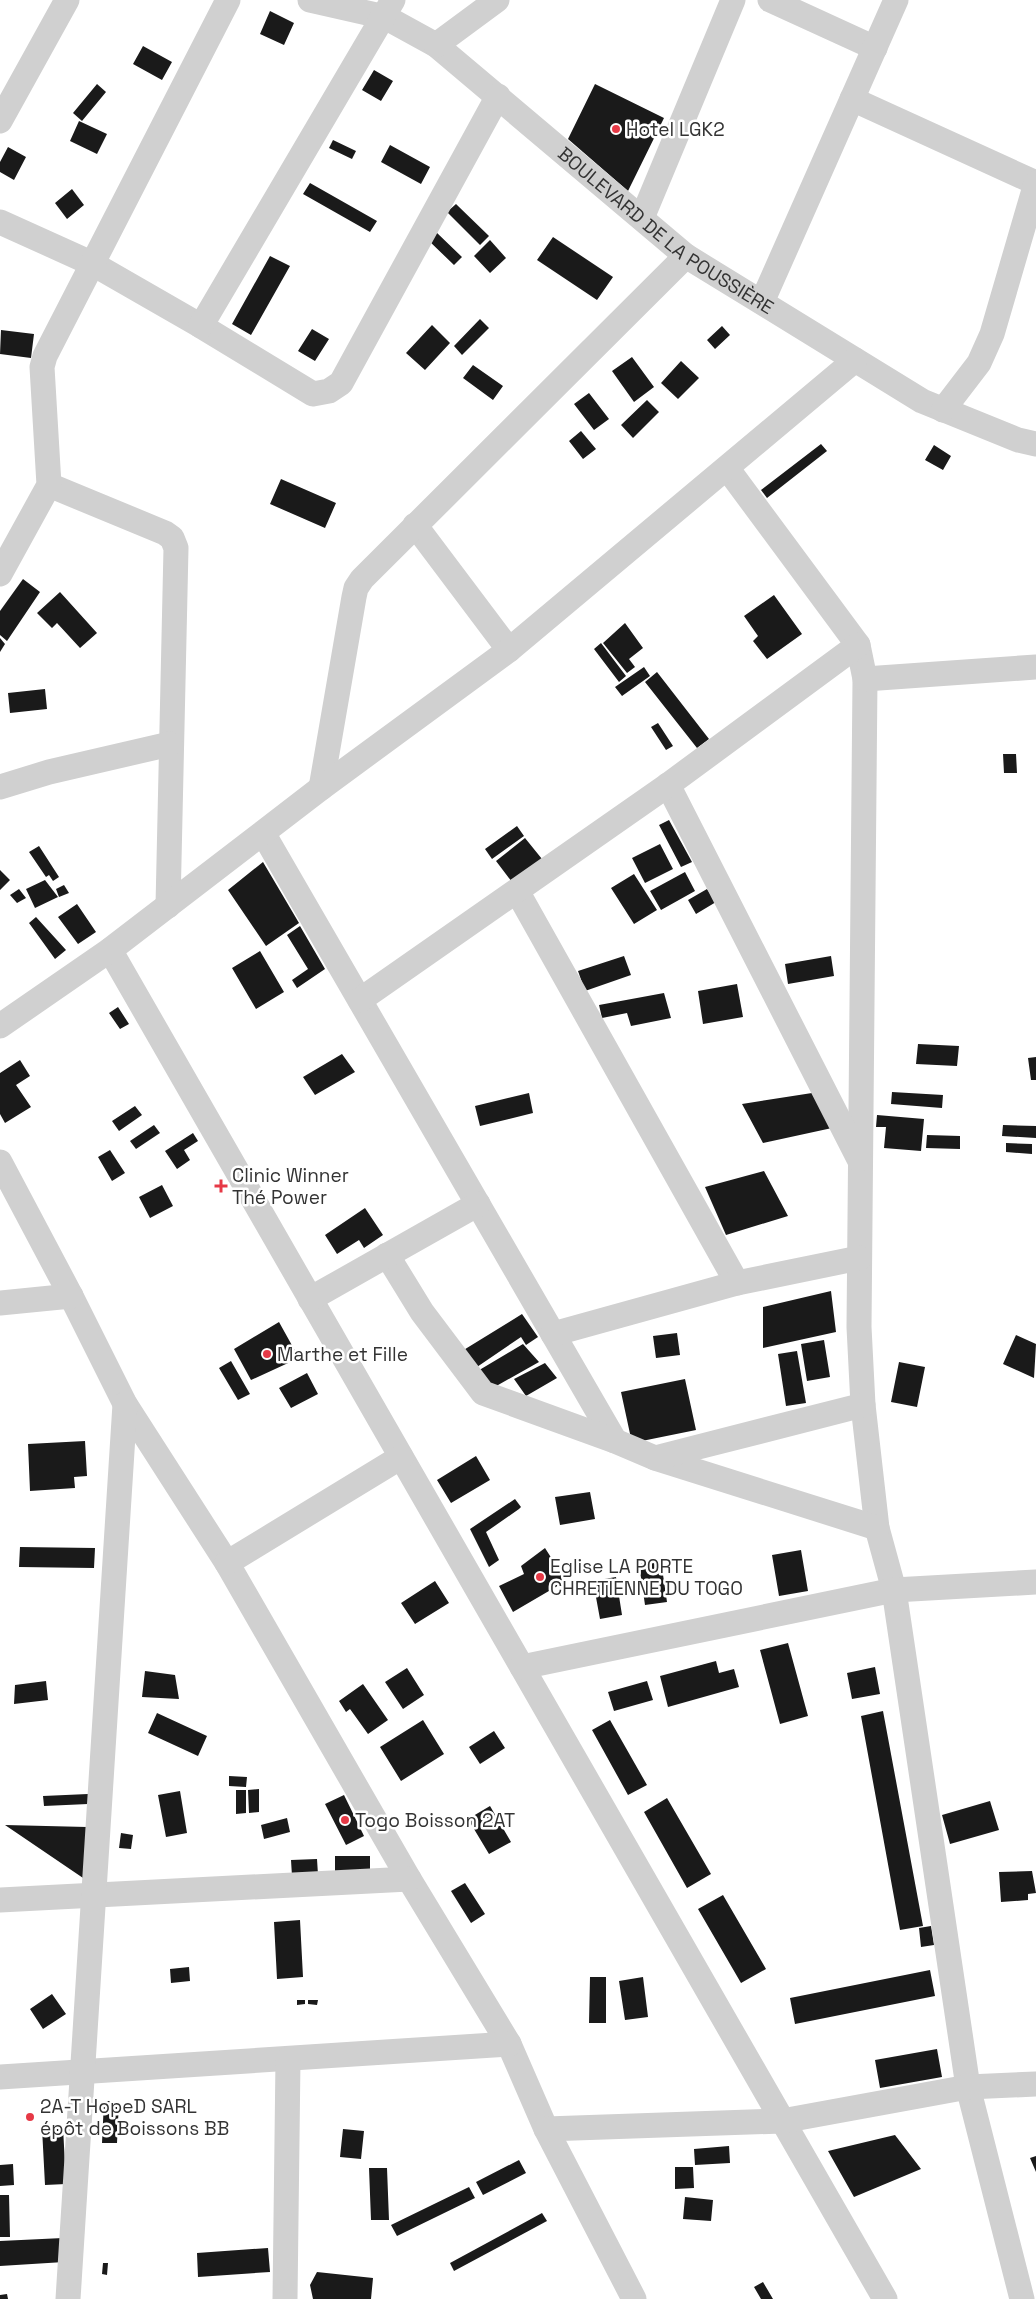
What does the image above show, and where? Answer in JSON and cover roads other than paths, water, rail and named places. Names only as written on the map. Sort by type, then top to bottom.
[{"type":"street","points":[[0,121],[67,0]]},
{"type":"street","points":[[0,574],[49,485],[42,367],[45,356],[228,0]]},
{"type":"street","name":"BOULEVARD DE LA POUSSIÈRE","points":[[310,0],[389,8],[498,96],[686,256],[922,401],[1018,440],[1036,444]]},
{"type":"street","points":[[436,45],[497,0]]},
{"type":"street","points":[[642,218],[733,0]]},
{"type":"street","points":[[770,0],[875,48]]},
{"type":"street","points":[[762,302],[896,0]]},
{"type":"street","points":[[201,326],[389,8]]},
{"type":"street","points":[[0,222],[93,264],[201,326],[313,394],[329,391],[341,383],[498,96]]},
{"type":"street","points":[[852,99],[1036,183],[992,334],[979,363],[943,410]]},
{"type":"street","points":[[321,788],[356,588],[362,579],[686,256]]},
{"type":"street","points":[[0,1026],[110,950],[321,788],[509,650],[855,360]]},
{"type":"street","points":[[726,468],[858,645],[865,679],[859,1258],[863,1405],[877,1528],[894,1590],[968,2087],[1022,2299]]},
{"type":"street","points":[[49,485],[165,533],[172,538],[176,548],[170,744],[168,906]]},
{"type":"street","points":[[415,525],[509,650]]},
{"type":"street","points":[[360,1000],[668,785],[858,645]]},
{"type":"street","points":[[865,679],[1036,667]]},
{"type":"street","points":[[0,787],[49,772],[170,744]]},
{"type":"street","points":[[668,785],[861,1162]]},
{"type":"street","points":[[263,833],[615,1440]]},
{"type":"street","points":[[517,890],[737,1284]]},
{"type":"street","points":[[110,950],[885,2299]]},
{"type":"street","points":[[0,1162],[71,1296],[125,1404],[227,1563],[409,1879],[509,2044],[546,2129],[634,2299]]},
{"type":"street","points":[[310,1298],[478,1204]]},
{"type":"street","points":[[387,1255],[422,1312],[483,1393],[615,1440],[655,1458],[877,1528]]},
{"type":"street","points":[[553,1334],[737,1284],[859,1258]]},
{"type":"street","points":[[0,1303],[71,1296]]},
{"type":"street","points":[[68,2299],[125,1404]]},
{"type":"street","points":[[655,1458],[863,1405]]},
{"type":"street","points":[[227,1563],[401,1457]]},
{"type":"street","points":[[522,1666],[894,1590],[1036,1582]]},
{"type":"street","points":[[0,1900],[409,1879]]},
{"type":"street","points":[[0,2077],[509,2044]]},
{"type":"street","points":[[284,2299],[288,2059]]},
{"type":"street","points":[[546,2129],[782,2121],[968,2087],[1036,2084]]},
{"type":"place","name":"Hotel LGK2","points":[[616,129]]},
{"type":"place","name":"Clinic Winner Thé Power","points":[[221,1186]]},
{"type":"place","name":"Marthe et Fille","points":[[267,1354]]},
{"type":"place","name":"Eglise LA PORTE CHRETIENNE DU TOGO","points":[[540,1577]]},
{"type":"place","name":"Togo Boisson 2AT","points":[[345,1820]]},
{"type":"place","name":"2A-T HopeD SARL épôt de Boissons BB","points":[[30,2117]]}]
